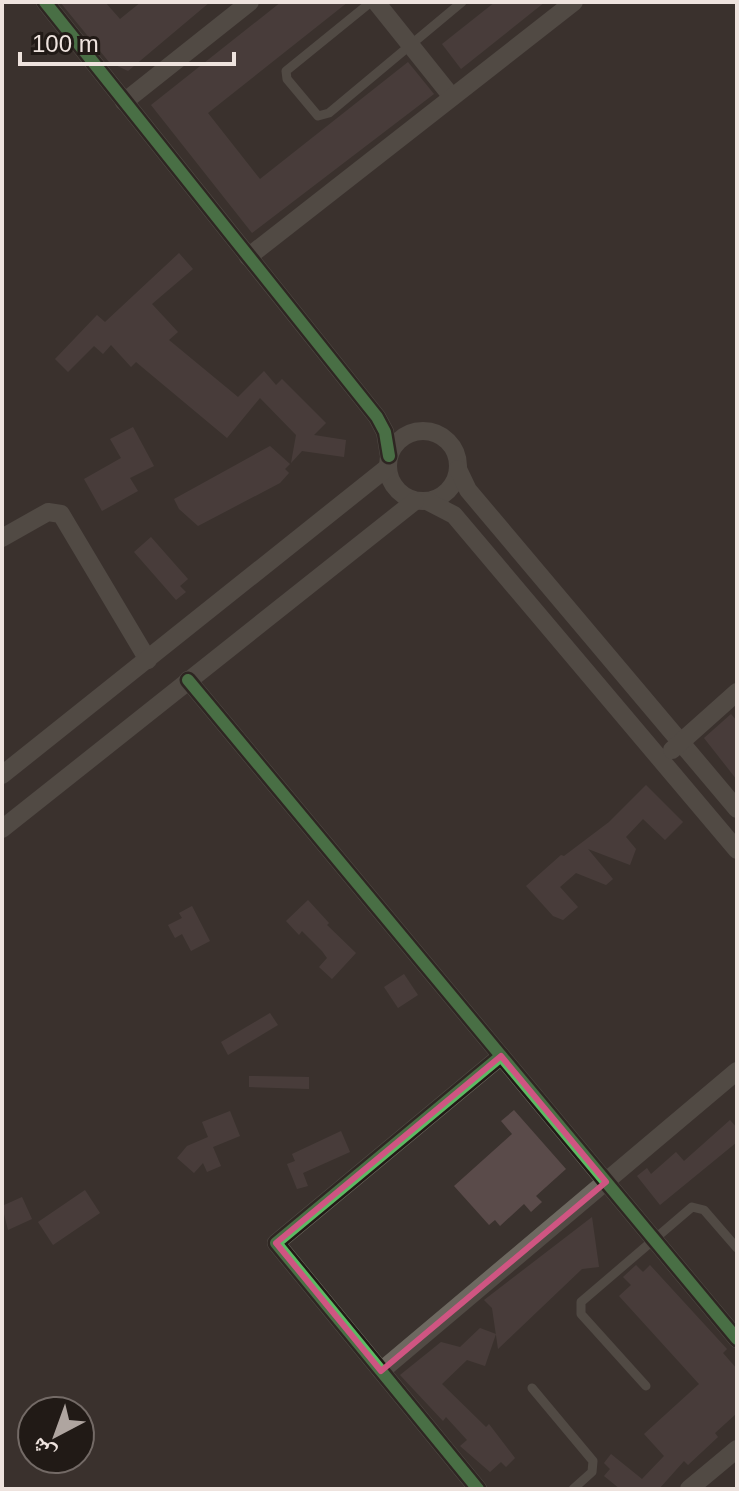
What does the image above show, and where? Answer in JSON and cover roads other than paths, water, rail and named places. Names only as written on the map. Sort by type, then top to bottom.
[{"type":"street","points":[[45,2],[377,417],[388,439],[388,461],[395,488],[454,515],[737,850]]},
{"type":"street","points":[[124,102],[250,2]]},
{"type":"street","points":[[373,2],[452,97]]},
{"type":"street","points":[[248,257],[574,2]]},
{"type":"street","points":[[377,417],[393,428],[412,433],[434,433],[444,439],[457,458],[458,469],[468,490],[737,809]]},
{"type":"street","points":[[2,775],[148,660],[388,461],[394,446],[412,433]]},
{"type":"street","points":[[2,829],[188,680],[421,501],[448,491],[458,469]]},
{"type":"street","points":[[2,538],[48,512],[61,514],[148,660]]},
{"type":"street","points":[[188,680],[737,1339]]},
{"type":"street","points":[[661,760],[737,692]]},
{"type":"street","points":[[478,1489],[276,1243],[501,1056]]},
{"type":"street","points":[[381,1371],[737,1071]]},
{"type":"street","points":[[689,1489],[737,1449]]},
{"type":"lane","points":[[373,2],[286,71],[287,79],[315,114],[326,115],[462,2]]},
{"type":"lane","points":[[646,1386],[579,1308],[583,1300],[687,1209],[697,1207],[704,1210],[737,1248]]},
{"type":"lane","points":[[532,1388],[593,1461],[592,1472],[573,1489]]}]
